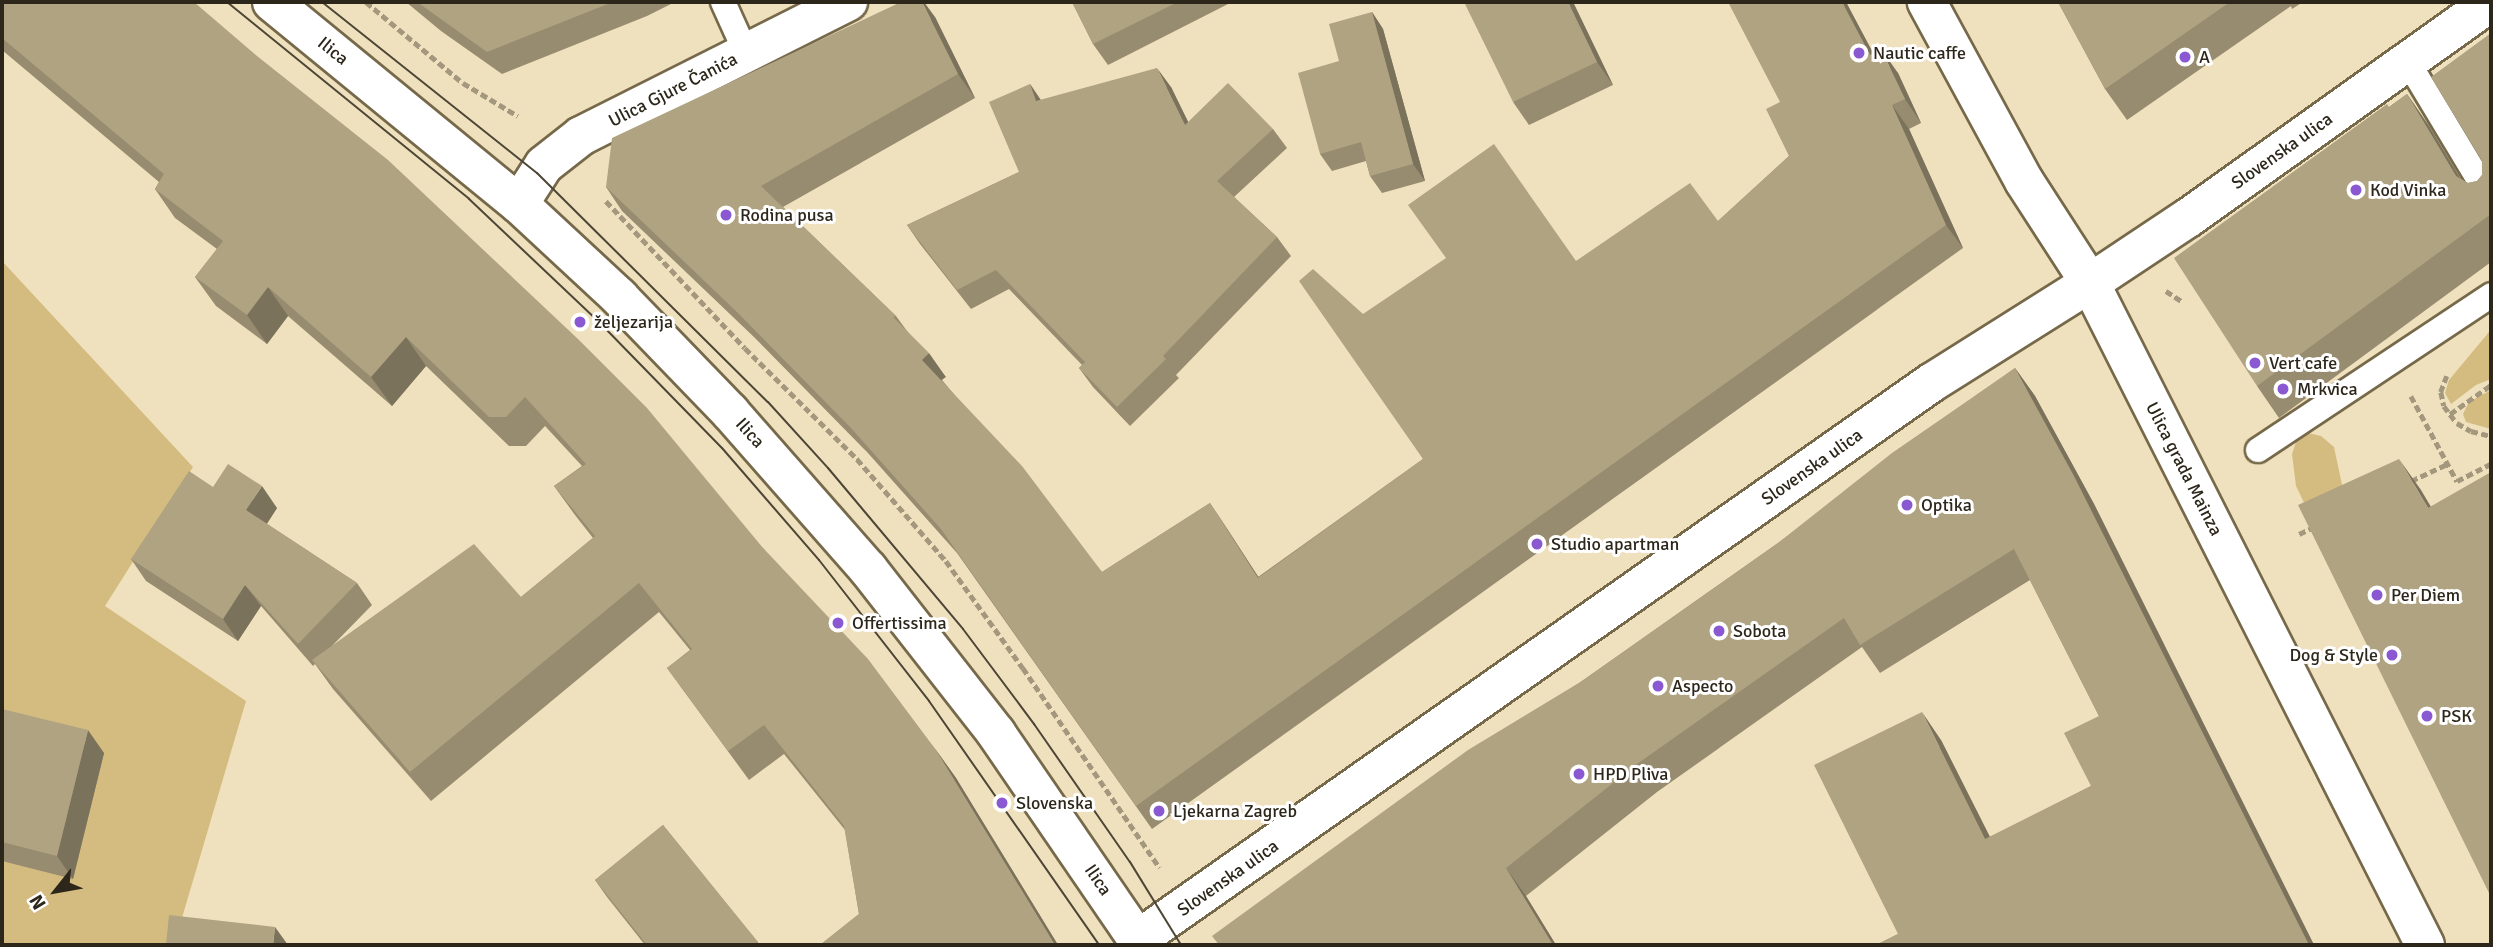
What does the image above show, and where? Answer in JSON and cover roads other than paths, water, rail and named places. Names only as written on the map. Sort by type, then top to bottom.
[{"type":"main road","name":"Ulica Gjure Čanića","points":[[519,204],[544,164],[574,141],[848,2]]},
{"type":"main road","name":"Ulica grada Mainza","points":[[1927,2],[2024,181],[2090,283],[2425,945]]},
{"type":"main road","name":"Slovenska ulica","points":[[1139,942],[1931,383],[2188,218],[2491,2]]},
{"type":"main road","name":"Ilica","points":[[289,7],[519,204],[619,297],[730,412],[851,549],[996,733],[1139,942]]},
{"type":"lane","points":[[723,2],[746,53]]},
{"type":"lane","points":[[2408,62],[2491,200]]},
{"type":"lane","points":[[2258,450],[2491,295]]},
{"type":"tram line","points":[[227,2],[469,199],[599,322],[722,448],[819,560],[929,701],[1099,945]]},
{"type":"tram line","points":[[322,2],[537,173],[768,402],[828,468],[963,629],[1034,724],[1130,862],[1181,945]]},
{"type":"place","name":"Nautic caffe","points":[[1859,53]]},
{"type":"place","name":"A","points":[[2185,57]]},
{"type":"place","name":"Kod Vinka","points":[[2356,190]]},
{"type":"place","name":"Rodina pusa","points":[[726,215]]},
{"type":"place","name":"željezarija","points":[[580,322]]},
{"type":"place","name":"Vert cafe","points":[[2255,363]]},
{"type":"place","name":"Mrkvica","points":[[2283,389]]},
{"type":"place","name":"Optika","points":[[1907,505]]},
{"type":"place","name":"Studio apartman","points":[[1537,544]]},
{"type":"place","name":"Per Diem","points":[[2377,595]]},
{"type":"place","name":"Offertissima","points":[[838,623]]},
{"type":"place","name":"Sobota","points":[[1719,631]]},
{"type":"place","name":"Dog & Style","points":[[2392,655]]},
{"type":"place","name":"Aspecto","points":[[1658,686]]},
{"type":"place","name":"PSK","points":[[2427,716]]},
{"type":"place","name":"HPD Pliva","points":[[1579,774]]},
{"type":"place","name":"Slovenska","points":[[1002,803]]},
{"type":"place","name":"Ljekarna Zagreb","points":[[1159,811]]}]
